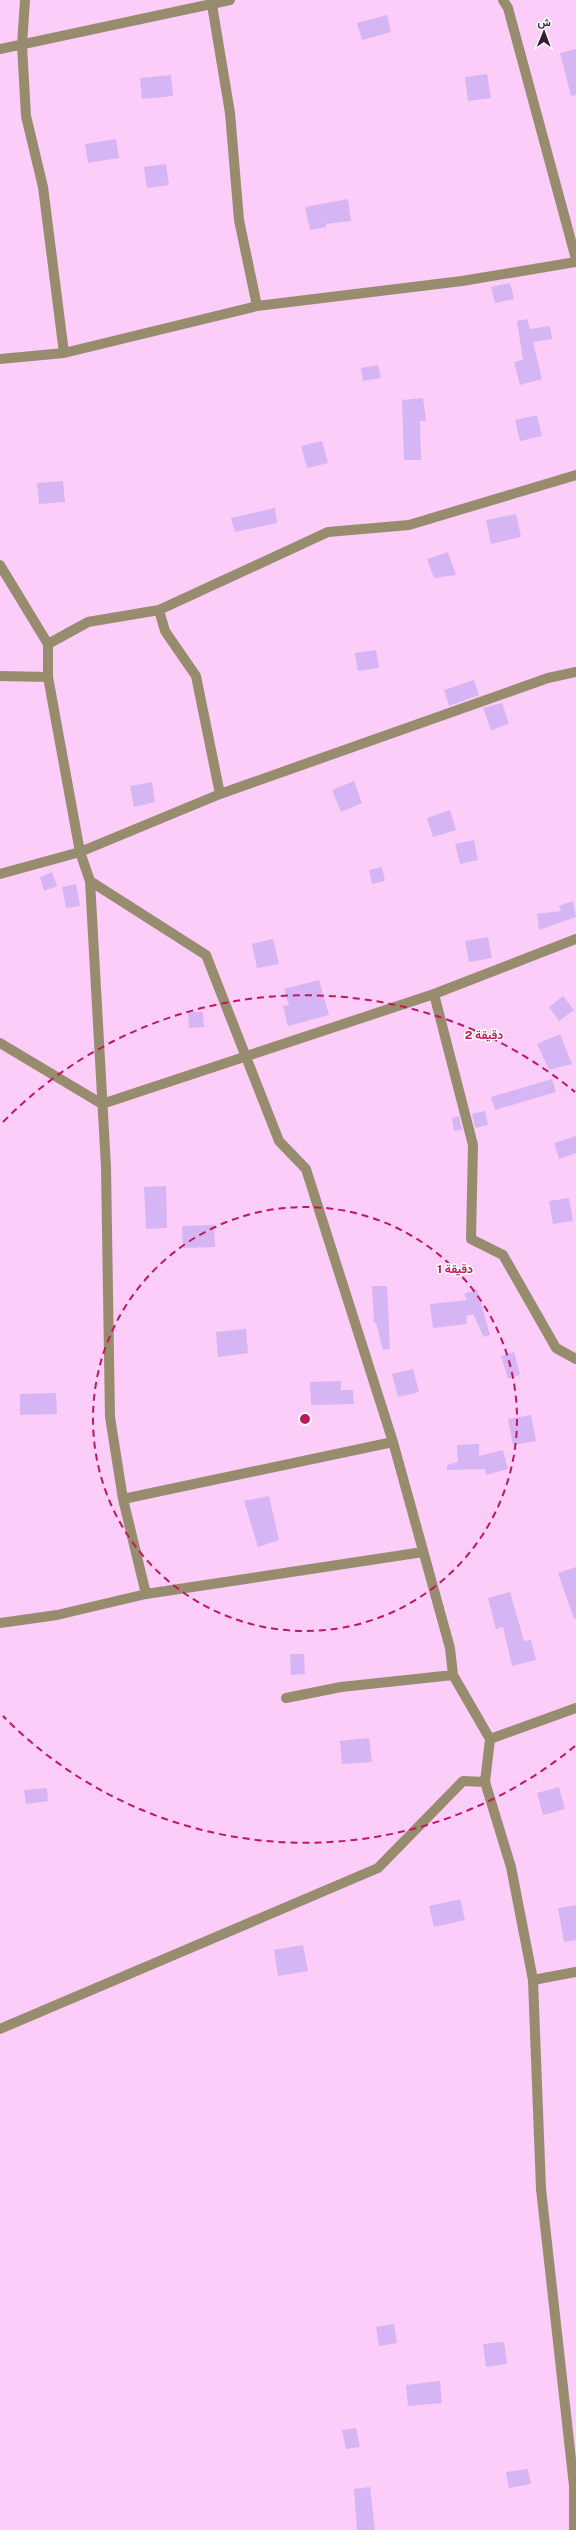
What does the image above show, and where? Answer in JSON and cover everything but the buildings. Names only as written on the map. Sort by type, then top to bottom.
[{"type":"street","points":[[25,0],[22,45],[26,116],[43,187],[64,353]]},
{"type":"street","points":[[0,49],[230,0]]},
{"type":"street","points":[[0,359],[64,353],[257,306],[462,281],[576,260],[508,8],[503,0]]},
{"type":"street","points":[[212,5],[230,113],[239,220],[257,306]]},
{"type":"street","points":[[48,644],[88,622],[159,610],[328,532],[409,526],[576,475]]},
{"type":"street","points":[[0,565],[48,644],[48,677],[80,852],[90,881],[106,1168],[110,1418],[123,1500],[146,1594]]},
{"type":"street","points":[[159,610],[165,630],[196,676],[220,794]]},
{"type":"street","points":[[0,874],[80,852],[220,794],[548,678],[576,672]]},
{"type":"street","points":[[0,676],[48,677]]},
{"type":"street","points":[[90,881],[206,955],[279,1142],[306,1169],[393,1442],[450,1648],[453,1675],[490,1739],[485,1782],[511,1867],[533,1980],[541,2189],[575,2486],[574,2530]]},
{"type":"street","points":[[0,1043],[102,1104],[434,994],[576,939]]},
{"type":"street","points":[[434,994],[473,1145],[471,1239],[503,1255],[556,1348],[576,1359]]},
{"type":"street","points":[[123,1500],[393,1442]]},
{"type":"street","points":[[0,1623],[57,1615],[146,1594],[423,1552]]},
{"type":"street","points":[[286,1698],[341,1687],[453,1675]]},
{"type":"street","points":[[490,1739],[576,1708]]},
{"type":"street","points":[[0,2029],[378,1868],[463,1781],[485,1782]]},
{"type":"street","points":[[533,1980],[576,1972]]}]
